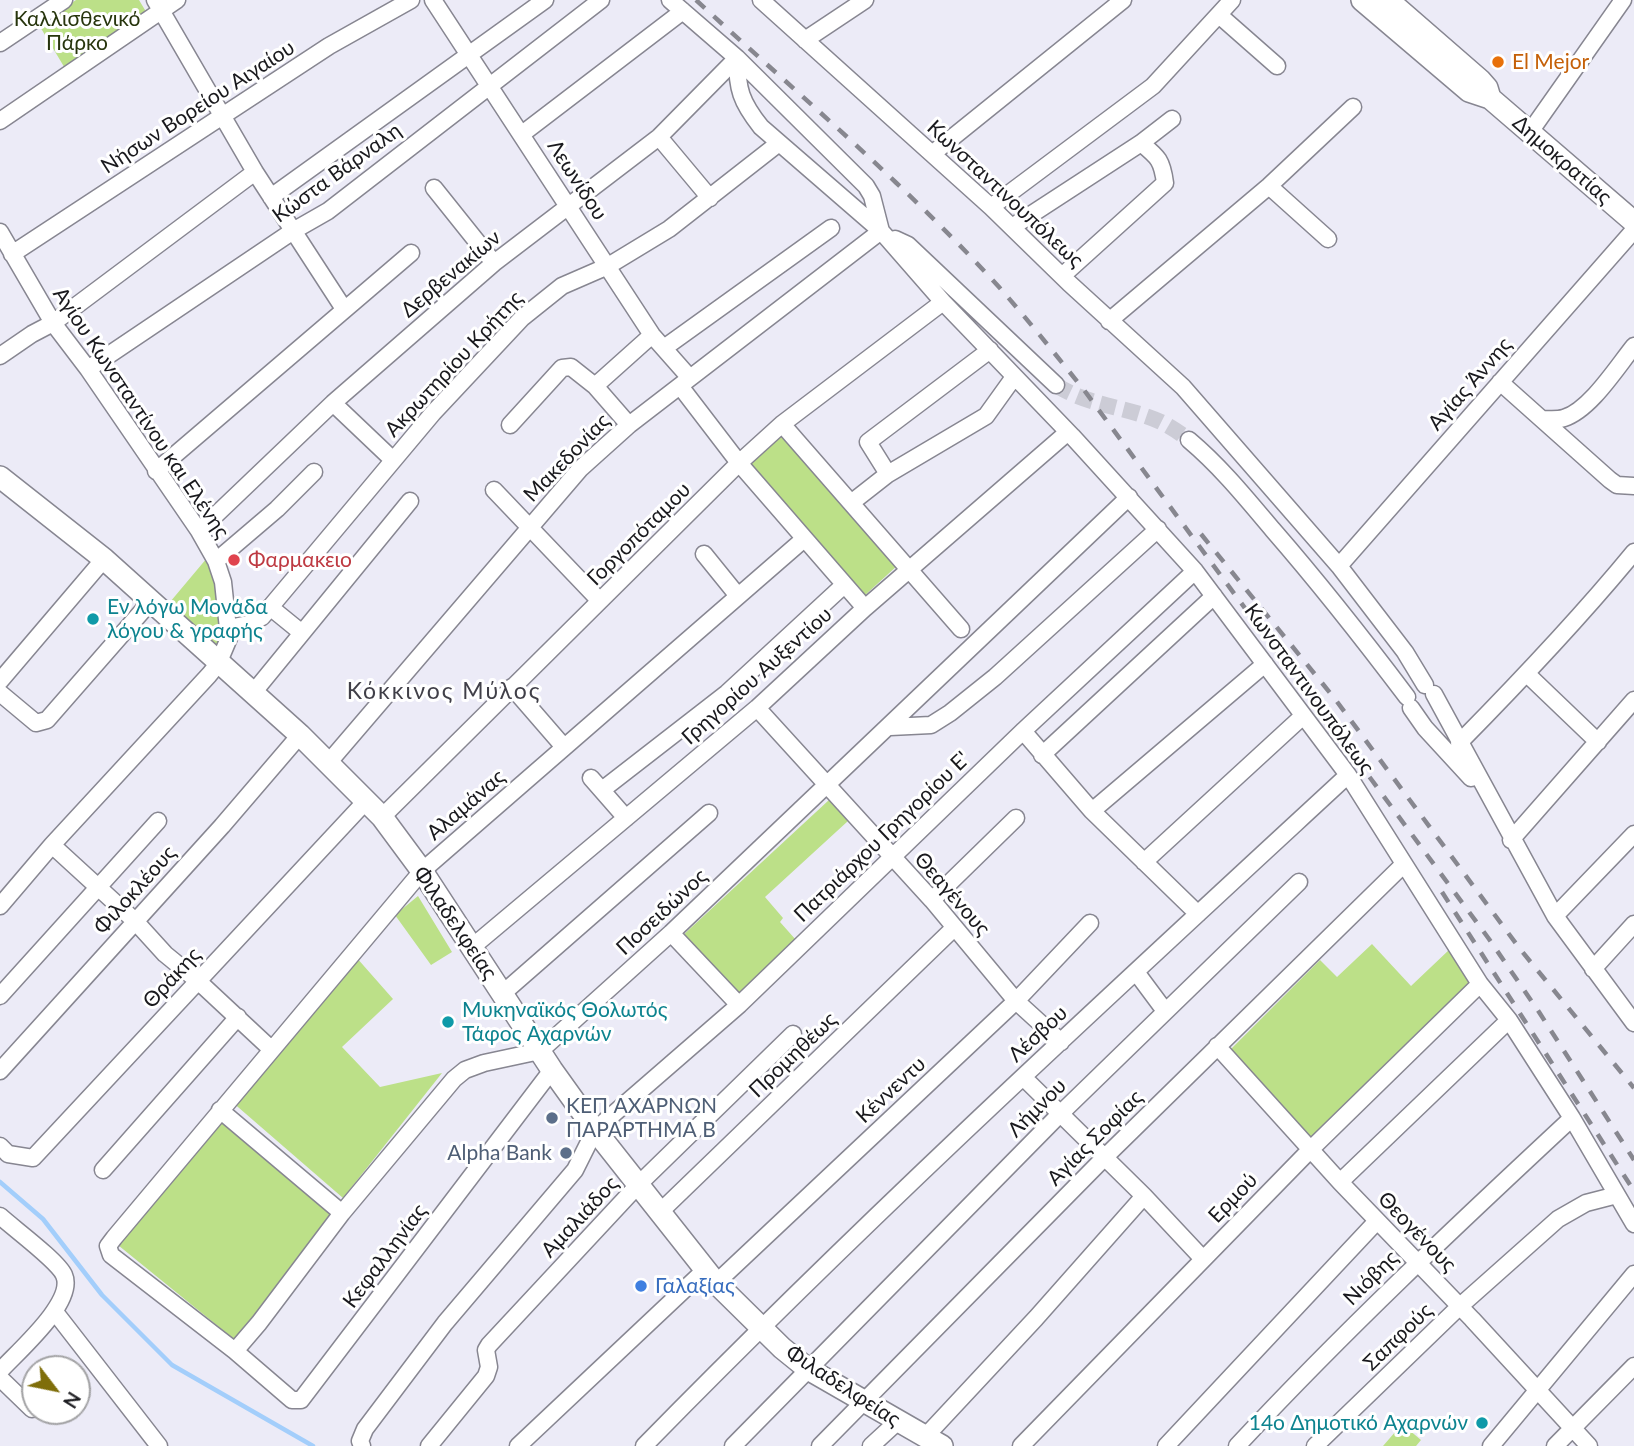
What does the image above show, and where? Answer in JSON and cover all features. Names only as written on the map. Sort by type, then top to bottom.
[{"type":"main road","name":"Δημοκρατίας","points":[[1362,0],[1469,91],[1490,98],[1634,222]]},
{"type":"main road","name":"Δημοκρατίας","points":[[1388,0],[1480,80],[1487,88],[1490,98]]},
{"type":"main road","name":"Φιλαδελφείας","points":[[0,477],[104,559],[300,735],[383,817],[595,1130],[710,1276],[760,1328],[808,1369],[933,1441]]},
{"type":"street","points":[[0,43],[64,0]]},
{"type":"street","points":[[0,121],[158,6],[177,0]]},
{"type":"street","name":"Νήσων Βορείου Αιγαίου","points":[[12,254],[329,46],[411,0]]},
{"type":"street","name":"Λεωνίδου","points":[[433,0],[739,463],[864,608]]},
{"type":"street","points":[[271,197],[544,0]]},
{"type":"street","name":"Κώστα Βάρναλη","points":[[88,369],[293,231],[328,211],[601,0]]},
{"type":"street","name":"Κωνσταντινουπόλεως","points":[[670,0],[737,58],[866,186],[872,196],[881,231]]},
{"type":"street","name":"Κωνσταντινουπόλεως","points":[[761,0],[991,207],[1109,321],[1183,387],[1339,566],[1405,652],[1555,916],[1634,1023]]},
{"type":"street","points":[[805,40],[865,0]]},
{"type":"street","points":[[932,154],[1123,0]]},
{"type":"street","points":[[991,207],[1132,103],[1176,63],[1233,0]]},
{"type":"street","points":[[1530,132],[1623,0]]},
{"type":"street","points":[[158,6],[255,172],[344,309]]},
{"type":"street","points":[[522,134],[683,11]]},
{"type":"street","points":[[1219,15],[1277,66]]},
{"type":"street","name":"Κωνσταντινουπόλεως","points":[[737,58],[737,85],[742,99],[761,127],[881,231],[943,302],[1129,497],[1195,571],[1348,775],[1480,984],[1508,1020],[1572,1118],[1634,1224]]},
{"type":"street","name":"Δερβενακίων","points":[[199,531],[334,402],[494,263],[659,137],[737,58]]},
{"type":"street","points":[[1109,321],[1269,186],[1353,107]]},
{"type":"street","points":[[1012,227],[1141,143],[1172,119]]},
{"type":"street","points":[[659,137],[710,198]]},
{"type":"street","name":"Ακρωτηρίου Κρήτης","points":[[229,628],[248,624],[262,617],[393,460],[522,318],[562,286],[608,266],[669,229],[779,143]]},
{"type":"street","points":[[1062,276],[1165,183],[1162,163],[1141,143]]},
{"type":"street","points":[[810,170],[830,152]]},
{"type":"street","points":[[0,356],[53,323],[255,172]]},
{"type":"street","points":[[1269,186],[1328,239]]},
{"type":"street","points":[[433,188],[494,263]]},
{"type":"street","points":[[664,348],[831,228]]},
{"type":"street","name":"Αγίας Άννης","points":[[1339,566],[1634,230]]},
{"type":"street","points":[[881,231],[908,246],[1056,385]]},
{"type":"street","name":"Μακεδονίας","points":[[329,762],[580,469],[629,425],[881,231]]},
{"type":"street","name":"Αγίου Κωνσταντίνου και Ελένης","points":[[0,232],[53,323],[88,369],[199,531],[216,561],[223,582],[229,628],[229,638],[218,663]]},
{"type":"street","points":[[156,471],[411,253]]},
{"type":"street","name":"Γοργοπόταμου","points":[[383,817],[739,463],[782,424],[943,302]]},
{"type":"street","points":[[595,386],[652,335]]},
{"type":"street","points":[[1542,419],[1567,417],[1576,411],[1591,398],[1634,346]]},
{"type":"street","points":[[888,474],[868,442],[990,350]]},
{"type":"street","points":[[510,425],[562,368],[572,367],[595,386],[629,425]]},
{"type":"street","points":[[851,503],[888,474],[986,416],[1014,377]]},
{"type":"street","points":[[1500,382],[1610,480],[1617,485],[1634,486]]},
{"type":"street","points":[[334,402],[393,460]]},
{"type":"street","points":[[782,424],[961,629]]},
{"type":"street","name":"Γρηγορίου Αυξεντίου","points":[[471,948],[757,708],[864,608],[1068,432]]},
{"type":"street","points":[[1189,440],[1224,473],[1304,566],[1356,629],[1425,728],[1489,798]]},
{"type":"street","points":[[216,561],[269,516],[314,472]]},
{"type":"street","points":[[494,490],[600,601]]},
{"type":"street","name":"Ποσειδώνος","points":[[235,1351],[259,1324],[342,1213],[454,1079],[465,1070],[484,1063],[540,1051],[828,786],[1129,497]]},
{"type":"street","points":[[253,693],[410,500]]},
{"type":"street","points":[[890,727],[931,724],[950,713],[995,677],[1158,529]]},
{"type":"street","name":"Αλαμάνας","points":[[235,1351],[118,1262],[111,1255],[108,1246],[422,871],[804,539]]},
{"type":"street","points":[[1459,743],[1595,601],[1634,552]]},
{"type":"street","points":[[704,555],[738,596]]},
{"type":"street","points":[[0,681],[104,559]]},
{"type":"street","name":"Πατριάρχου Γρηγορίου E'","points":[[595,1130],[740,1005],[1023,731],[1195,571]]},
{"type":"street","points":[[626,818],[596,784],[727,692],[844,585]]},
{"type":"street","points":[[1042,755],[1214,596]]},
{"type":"street","points":[[0,693],[36,723],[47,720],[151,601]]},
{"type":"street","points":[[270,607],[302,633]]},
{"type":"street","points":[[0,906],[218,663]]},
{"type":"street","points":[[1092,811],[1265,664]]},
{"type":"street","points":[[1527,674],[1598,742]]},
{"type":"street","points":[[512,687],[564,747]]},
{"type":"street","points":[[1413,687],[1429,690],[1432,705],[1428,710],[1416,711],[1409,703],[1413,687]]},
{"type":"street","points":[[1511,840],[1634,700]]},
{"type":"street","name":"Θεαγένους","points":[[757,708],[932,900],[1016,1001],[1061,1042]]},
{"type":"street","points":[[1144,862],[1303,716]]},
{"type":"street","points":[[1023,731],[1092,811],[1198,914]]},
{"type":"street","name":"Φιλοκλέους","points":[[0,1071],[300,735]]},
{"type":"street","name":"Λέσβου","points":[[644,1446],[760,1328],[1023,1077],[1348,775]]},
{"type":"street","name":"Θράκης","points":[[0,1146],[8,1154],[33,1157],[366,800]]},
{"type":"street","points":[[502,994],[709,813]]},
{"type":"street","points":[[932,900],[1016,818]]},
{"type":"street","points":[[0,996],[159,821]]},
{"type":"street","points":[[1555,916],[1634,834]]},
{"type":"street","points":[[52,845],[135,921],[165,954],[271,1049]]},
{"type":"street","name":"Αγίας Σοφίας","points":[[820,1446],[1105,1157],[1403,865]]},
{"type":"street","name":"Λήμνου","points":[[733,1446],[1059,1115],[1299,882]]},
{"type":"street","name":"Κέννεντυ","points":[[518,1446],[1016,1001],[1090,923]]},
{"type":"street","points":[[1593,969],[1634,924]]},
{"type":"street","name":"Προμηθέως","points":[[660,1212],[954,928]]},
{"type":"street","points":[[671,933],[740,1005]]},
{"type":"street","points":[[1136,972],[1165,1011]]},
{"type":"street","name":"Ερμού","points":[[1021,1446],[1310,1150],[1480,984]]},
{"type":"street","points":[[103,1170],[237,1017]]},
{"type":"street","points":[[1340,1182],[1508,1020]]},
{"type":"street","name":"Αμαλιάδος","points":[[429,1446],[486,1376],[489,1367],[486,1350],[489,1345],[638,1185],[793,1034]]},
{"type":"street","name":"Θεογένους","points":[[1217,1046],[1310,1150],[1589,1446]]},
{"type":"street","name":"Κεφαλληνίας","points":[[235,1351],[292,1399],[301,1400],[552,1070]]},
{"type":"street","points":[[1023,1077],[1203,1259]]},
{"type":"street","points":[[220,1110],[342,1213]]},
{"type":"street","name":"Νιόβης","points":[[1237,1446],[1300,1378],[1417,1262],[1572,1118]]},
{"type":"street","points":[[362,1446],[360,1441],[365,1429],[445,1323],[575,1170],[595,1130]]},
{"type":"street","name":"Σαπφούς","points":[[1315,1446],[1460,1307],[1558,1219],[1586,1203],[1617,1195]]},
{"type":"street","points":[[933,1441],[1143,1196]]},
{"type":"street","points":[[0,1216],[64,1276],[65,1288],[55,1312],[0,1371]]},
{"type":"street","points":[[1166,1446],[1377,1222]]},
{"type":"street","points":[[1491,1446],[1634,1274]]},
{"type":"street","points":[[55,1312],[159,1446]]},
{"type":"street","points":[[1555,1446],[1634,1366]]},
{"type":"street","points":[[0,1378],[21,1398]]},
{"type":"street","points":[[871,1446],[897,1422]]},
{"type":"green space","name":"Καλλισθενικό Πάρκο","points":[[76,0],[139,0],[148,15],[66,70],[39,25]]},
{"type":"green space","points":[[782,433],[898,565],[863,597],[746,464]]},
{"type":"green space","points":[[207,558],[219,587],[225,629],[218,654],[165,608]]},
{"type":"green space","points":[[829,800],[848,821],[765,897],[783,918],[780,922],[796,940],[736,997],[681,937]]},
{"type":"green space","points":[[418,896],[452,952],[431,965],[395,915]]},
{"type":"green space","points":[[1372,944],[1411,986],[1450,949],[1472,981],[1310,1139],[1229,1051],[1320,960],[1337,977]]},
{"type":"green space","points":[[356,957],[393,999],[342,1047],[380,1087],[442,1073],[343,1198],[231,1101]]},
{"type":"green space","points":[[219,1117],[333,1213],[235,1340],[113,1241]]},
{"type":"green space","points":[[1402,1424],[1421,1440],[1416,1446],[1383,1446]]},
{"type":"waterway","points":[[0,1182],[43,1219],[102,1295],[172,1365],[313,1446]]},
{"type":"tunnel","points":[[1056,385],[1094,402],[1161,422],[1189,440]]},
{"type":"railway","points":[[696,0],[850,140],[963,249],[999,287],[1084,390],[1489,939],[1634,1160]]},
{"type":"railway","points":[[1201,534],[1335,699],[1520,949],[1634,1088]]},
{"type":"railway","points":[[1442,892],[1634,1191]]},
{"type":"place","name":"El Mejor","points":[[1498,62]]},
{"type":"place","name":"Φαρμακειο","points":[[234,560]]},
{"type":"place","name":"Εν λόγω Μονάδα λόγου & γραφής","points":[[93,619]]},
{"type":"place","name":"Μυκηναϊκός Θολωτός Τάφος Αχαρνών","points":[[448,1022]]},
{"type":"place","name":"ΚΕΠ ΑΧΑΡΝΩΝ ΠΑΡΑΡΤΗΜΑ Β","points":[[552,1118]]},
{"type":"place","name":"Alpha Bank","points":[[566,1153]]},
{"type":"place","name":"Γαλαξίας","points":[[641,1286]]},
{"type":"place","name":"14ο Δημοτικό Αχαρνών","points":[[1482,1423]]},
{"type":"district","name":"Κόκκινος Μύλος","points":[[444,692]]}]
